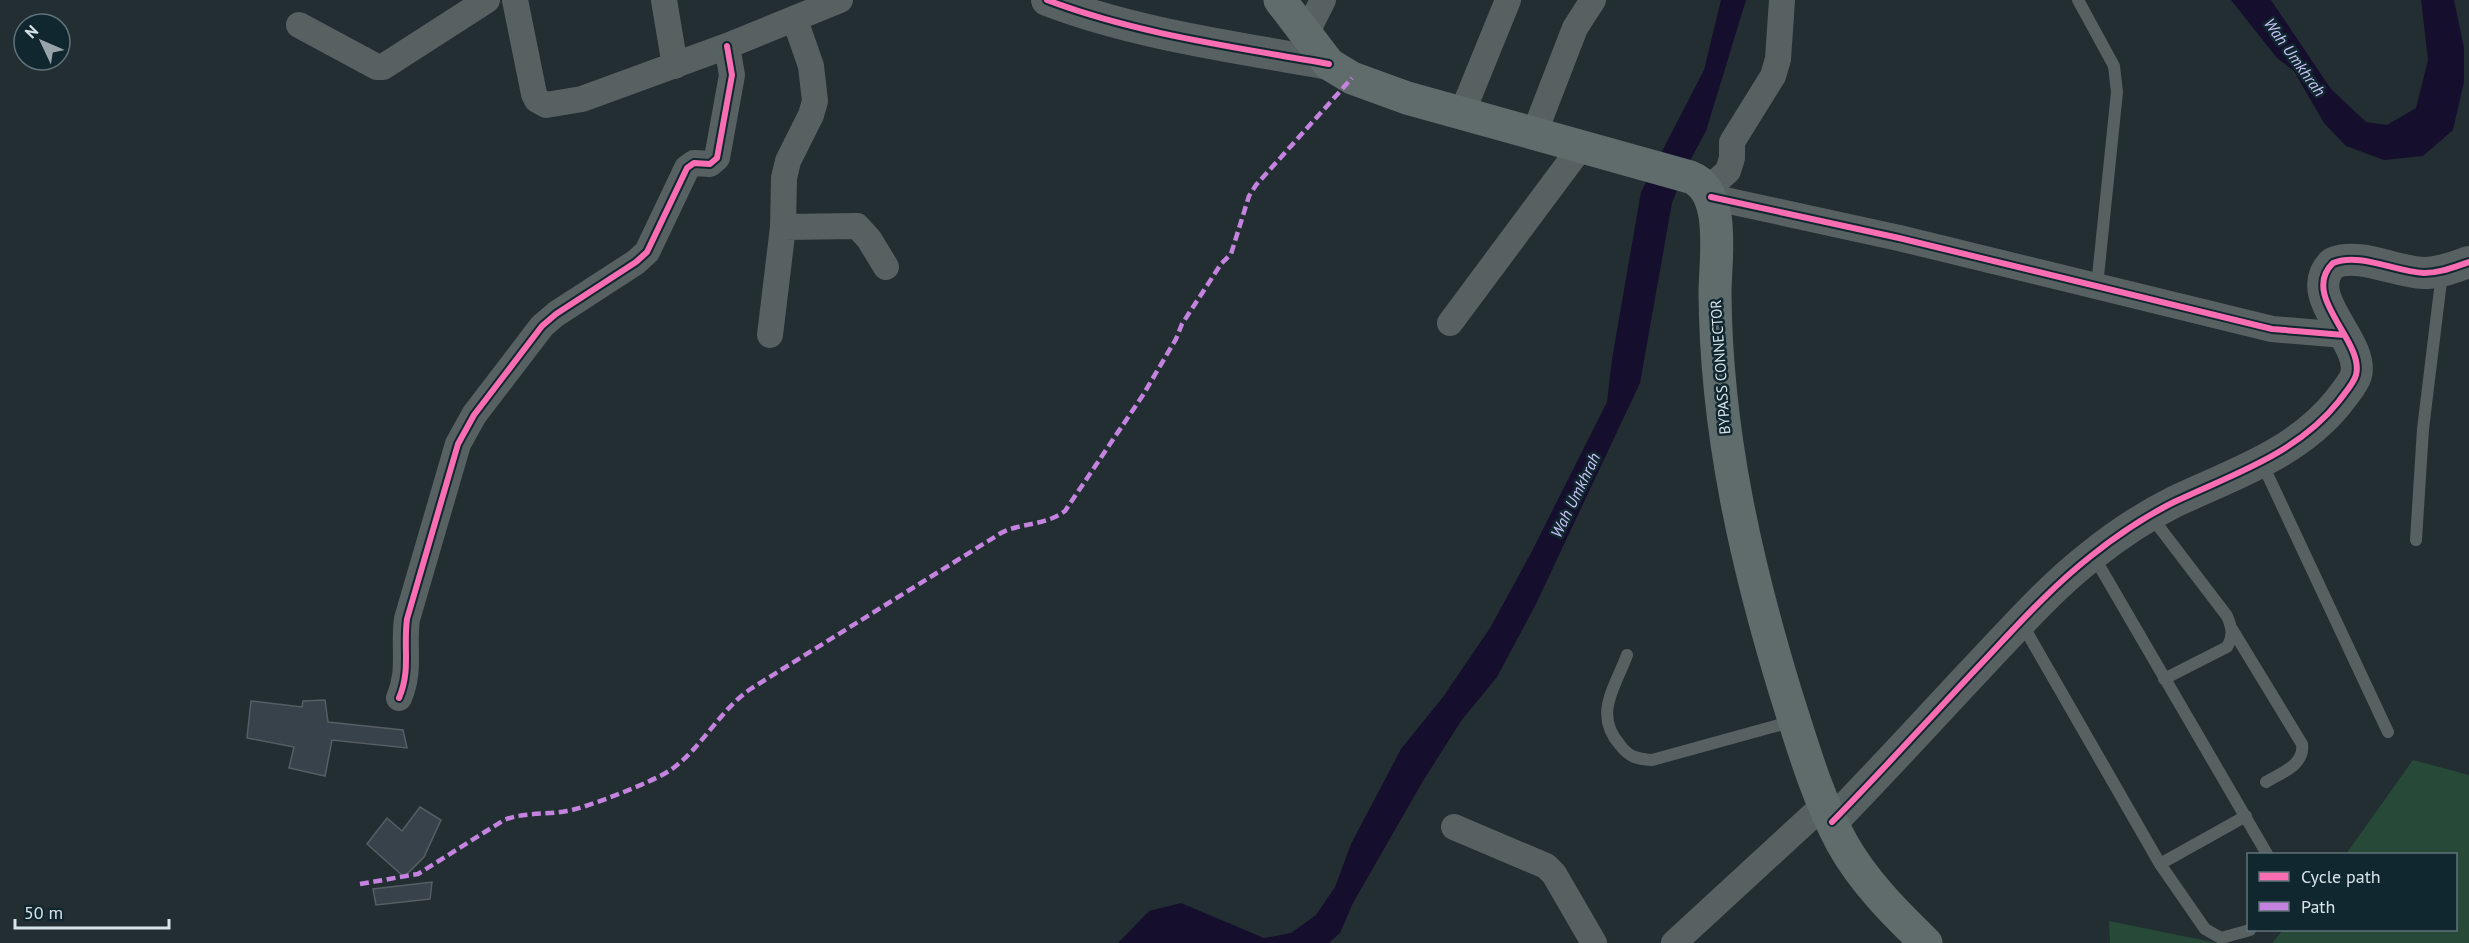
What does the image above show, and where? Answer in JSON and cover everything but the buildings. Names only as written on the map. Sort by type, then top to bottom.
[{"type":"main road","points":[[1280,0],[1305,36],[1329,64],[1347,76],[1387,92],[1630,161],[1701,186]]},
{"type":"main road","name":"BYPASS CONNECTOR","points":[[1701,186],[1715,219],[1716,341],[1724,435],[1736,504],[1774,655],[1828,813],[1859,871],[1926,943]]},
{"type":"street","points":[[299,25],[377,67],[383,67],[487,0]]},
{"type":"street","points":[[515,0],[534,94],[541,103],[553,105],[582,99],[675,66],[795,20],[840,0]]},
{"type":"street","points":[[664,0],[675,66]]},
{"type":"street","points":[[1047,0],[1071,9],[1154,29],[1329,64]]},
{"type":"street","points":[[1305,36],[1323,0]]},
{"type":"street","points":[[1462,113],[1508,0]]},
{"type":"street","points":[[1534,134],[1575,28],[1593,0]]},
{"type":"street","points":[[1701,186],[1717,181],[1728,171],[1732,158],[1732,142],[1773,76],[1778,59],[1782,0]]},
{"type":"street","points":[[770,335],[783,227],[784,178],[788,161],[811,115],[815,101],[811,66],[795,20]]},
{"type":"street","points":[[399,698],[406,680],[407,619],[458,444],[474,415],[542,326],[556,314],[636,262],[647,252],[687,168],[694,163],[710,164],[717,158],[732,75],[727,46]]},
{"type":"street","points":[[1450,323],[1581,147]]},
{"type":"street","points":[[1701,186],[1899,238],[2272,329],[2344,335]]},
{"type":"street","points":[[783,227],[857,226],[869,239],[886,267]]},
{"type":"street","points":[[1674,943],[1828,813],[2021,621],[2093,554],[2150,515],[2262,463],[2311,430],[2338,402],[2356,376],[2355,357],[2331,310],[2323,286],[2323,277],[2333,263],[2353,260],[2409,272],[2456,267]]},
{"type":"street","points":[[1454,827],[1546,866],[1594,943]]},
{"type":"lane","points":[[2078,0],[2114,66],[2117,92],[2097,286]]},
{"type":"lane","points":[[2416,540],[2423,429],[2456,267]]},
{"type":"lane","points":[[2262,463],[2388,732]]},
{"type":"lane","points":[[2150,515],[2227,616],[2302,744],[2303,752],[2299,762],[2266,782]]},
{"type":"lane","points":[[2093,554],[2266,853]]},
{"type":"lane","points":[[2021,621],[2160,864],[2212,935],[2221,938],[2247,931]]},
{"type":"lane","points":[[2164,679],[2227,647],[2232,639],[2232,628]]},
{"type":"lane","points":[[1628,655],[1605,712],[1606,724],[1612,736],[1627,754],[1638,759],[1652,760],[1795,721]]},
{"type":"lane","points":[[2160,864],[2246,816]]},
{"type":"green space","points":[[2413,760],[2469,775],[2469,943],[2272,943],[2282,931],[2457,931],[2457,853],[2347,853]]},
{"type":"green space","points":[[2109,921],[2217,943],[2110,943]]},
{"type":"water","name":"Wah Umkhrah","points":[[1721,0],[1746,0],[1706,131],[1686,168],[1672,203],[1640,383],[1535,606],[1497,677],[1461,721],[1423,781],[1353,903],[1340,933],[1329,943],[1118,943],[1149,911],[1181,903],[1264,938],[1291,933],[1316,915],[1335,887],[1351,844],[1401,749],[1443,697],[1490,628],[1531,553],[1607,402],[1612,359],[1641,192],[1704,70]]},
{"type":"water","name":"Wah Umkhrah","points":[[2231,0],[2271,0],[2331,89],[2366,122],[2387,125],[2416,108],[2428,60],[2421,0],[2454,0],[2464,48],[2464,82],[2453,130],[2423,156],[2384,160],[2346,146],[2324,123],[2294,71],[2277,58]]},
{"type":"marked path","points":[[360,884],[418,874],[504,820],[576,809],[661,776],[691,752],[730,707],[752,688],[1001,533],[1042,522],[1065,511],[1143,395],[1176,339],[1182,324],[1221,264],[1231,254],[1249,196],[1256,185],[1352,78]]},
{"type":"cycle path","points":[[1047,0],[1151,31],[1329,64]]},
{"type":"cycle path","points":[[399,698],[405,678],[407,619],[458,444],[474,415],[542,326],[556,314],[636,262],[647,252],[687,168],[694,163],[710,164],[717,158],[732,75],[727,46]]},
{"type":"cycle path","points":[[1711,197],[1899,238],[2272,329],[2344,335]]},
{"type":"cycle path","points":[[1832,822],[2018,624],[2076,569],[2111,541],[2153,514],[2284,449],[2304,435],[2339,401],[2355,378],[2356,362],[2328,304],[2324,290],[2325,276],[2333,263],[2343,260],[2366,261],[2413,272],[2430,273],[2469,262]]}]
